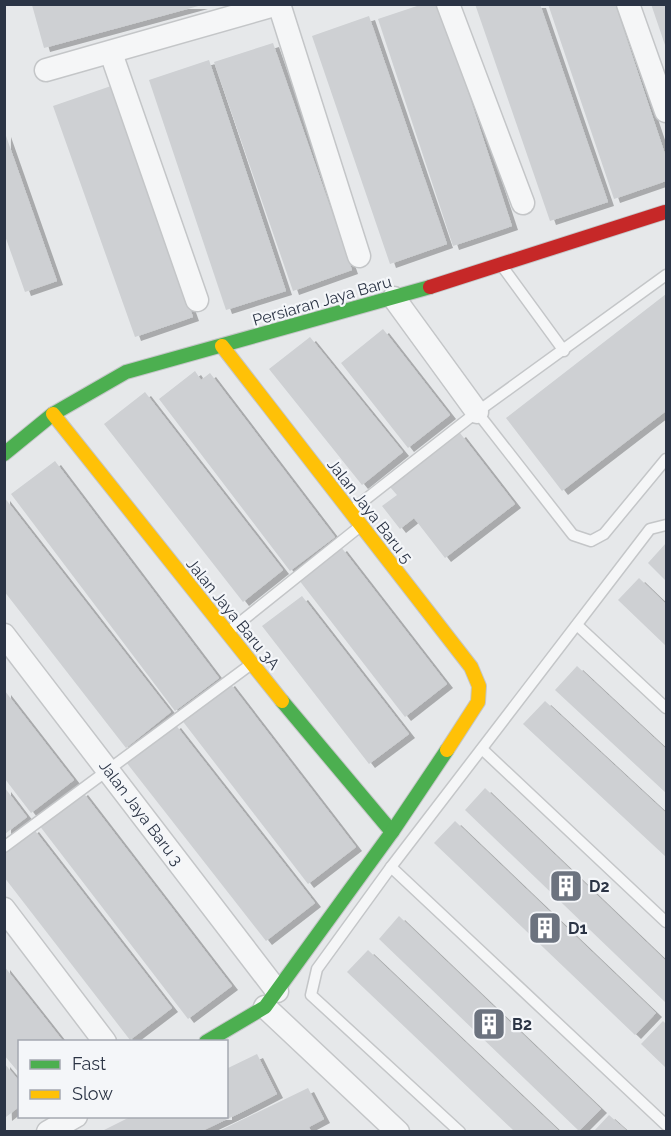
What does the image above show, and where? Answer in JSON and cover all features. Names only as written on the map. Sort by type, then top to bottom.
[{"type":"street","points":[[46,70],[278,4],[358,256]]},
{"type":"street","points":[[448,4],[523,203]]},
{"type":"street","points":[[628,4],[666,111]]},
{"type":"street","points":[[111,53],[197,300]]},
{"type":"street","name":"Persiaran Jaya Baru","points":[[4,454],[53,414],[126,372],[394,298],[666,212]]},
{"type":"street","points":[[394,298],[477,412]]},
{"type":"street","name":"Jalan Jaya Baru 5","points":[[222,346],[471,667],[479,686],[478,702],[392,832]]},
{"type":"street","name":"Jalan Jaya Baru 3A","points":[[53,414],[226,634],[392,832]]},
{"type":"street","name":"Jalan Jaya Baru 3","points":[[4,635],[108,770],[271,999],[398,1131]]},
{"type":"street","points":[[208,1040],[271,999],[392,832]]},
{"type":"street","points":[[4,909],[104,1040]]},
{"type":"street","points":[[48,1131],[72,1118]]},
{"type":"lane","points":[[500,263],[564,351]]},
{"type":"lane","points":[[350,512],[477,412],[564,351],[666,274]]},
{"type":"lane","points":[[477,412],[573,535],[591,541],[604,534],[666,459]]},
{"type":"lane","points":[[460,1131],[311,995],[316,969],[391,867],[650,529],[666,525]]},
{"type":"lane","points":[[226,634],[361,526]]},
{"type":"lane","points":[[578,625],[666,708]]},
{"type":"lane","points":[[4,847],[252,664]]},
{"type":"lane","points":[[482,749],[666,922]]},
{"type":"lane","points":[[391,867],[666,1125]]},
{"type":"building","points":[[423,4],[439,4],[512,226],[453,246],[378,19]]},
{"type":"building","points":[[475,4],[540,4],[608,202],[550,221]]},
{"type":"building","points":[[548,4],[615,4],[666,157],[666,181],[614,199]]},
{"type":"building","points":[[651,4],[666,4],[666,48]]},
{"type":"building","points":[[32,5],[202,5],[44,48]]},
{"type":"building","points":[[369,16],[447,244],[390,264],[312,36]]},
{"type":"building","points":[[273,43],[352,270],[293,291],[214,62]]},
{"type":"building","points":[[209,60],[286,291],[226,310],[149,80]]},
{"type":"building","points":[[111,86],[193,317],[135,337],[53,106]]},
{"type":"building","points":[[5,133],[57,281],[25,292],[4,233]]},
{"type":"building","points":[[666,294],[666,411],[562,491],[506,418]]},
{"type":"building","points":[[383,329],[450,415],[408,448],[341,363]]},
{"type":"building","points":[[310,337],[403,452],[362,485],[269,369]]},
{"type":"building","points":[[195,371],[201,380],[210,373],[335,537],[290,571],[159,399]]},
{"type":"building","points":[[145,392],[283,570],[243,602],[104,424]]},
{"type":"building","points":[[460,433],[515,504],[445,558],[414,518],[400,529],[382,506],[397,495],[390,487]]},
{"type":"building","points":[[55,461],[219,678],[175,711],[11,494]]},
{"type":"building","points":[[4,497],[171,712],[126,748],[4,591]]},
{"type":"building","points":[[666,543],[666,581],[648,563]]},
{"type":"building","points":[[341,547],[447,684],[405,717],[299,580]]},
{"type":"building","points":[[639,578],[666,604],[666,646],[618,600]]},
{"type":"building","points":[[302,596],[409,734],[369,764],[262,626]]},
{"type":"building","points":[[577,666],[666,749],[666,793],[555,690]]},
{"type":"building","points":[[229,682],[356,847],[308,884],[181,719]]},
{"type":"building","points":[[5,691],[74,780],[31,813],[5,779]]},
{"type":"building","points":[[545,701],[666,813],[666,857],[523,724]]},
{"type":"building","points":[[175,724],[315,903],[266,941],[126,762]]},
{"type":"building","points":[[5,788],[27,817],[5,834]]},
{"type":"building","name":"D2","points":[[485,788],[666,961],[665,1002],[465,810]]},
{"type":"building","points":[[82,791],[232,986],[188,1019],[39,825]]},
{"type":"building","name":"D1","points":[[455,821],[656,1013],[635,1035],[434,843]]},
{"type":"building","points":[[33,828],[172,1008],[130,1040],[4,877],[4,850]]},
{"type":"building","name":"B2","points":[[399,916],[601,1109],[579,1131],[379,939]]},
{"type":"building","points":[[368,950],[559,1131],[514,1131],[347,972]]},
{"type":"building","points":[[4,966],[62,1040],[18,1040],[18,1072],[4,1055]]},
{"type":"building","points":[[663,1021],[666,1024],[666,1068],[641,1044]]},
{"type":"building","points":[[257,1054],[277,1094],[202,1131],[102,1131],[128,1118],[228,1118],[228,1068]]},
{"type":"building","points":[[4,1063],[18,1080],[18,1108],[6,1117]]},
{"type":"building","points":[[308,1088],[324,1119],[309,1127],[311,1131],[219,1131]]},
{"type":"building","points":[[609,1115],[627,1131],[594,1131]]},
{"type":"traffic: fast","points":[[4,454],[53,414],[126,372],[430,287]]},
{"type":"traffic: fast","points":[[282,701],[392,832]]},
{"type":"traffic: fast","points":[[209,1040],[265,1007],[392,832],[447,750]]},
{"type":"traffic: slow","points":[[222,346],[471,667],[479,686],[478,702],[447,750]]},
{"type":"traffic: slow","points":[[53,414],[282,701]]},
{"type":"traffic: jam","points":[[430,287],[665,212]]},
{"type":"place","name":"D2","points":[[566,886]]},
{"type":"place","name":"D1","points":[[545,928]]},
{"type":"place","name":"B2","points":[[489,1024]]}]
